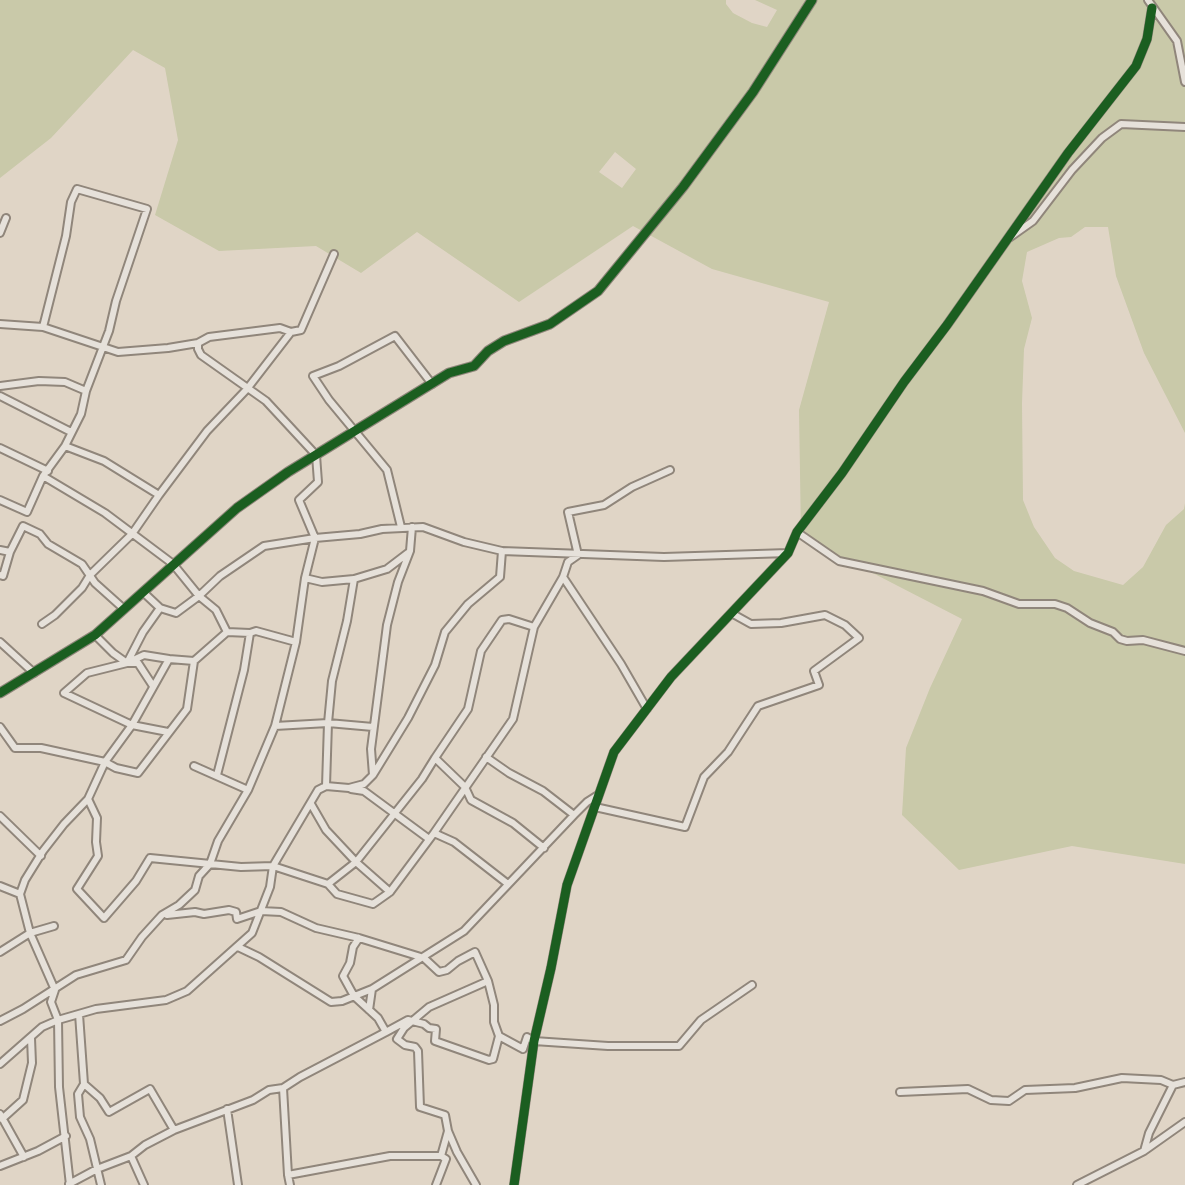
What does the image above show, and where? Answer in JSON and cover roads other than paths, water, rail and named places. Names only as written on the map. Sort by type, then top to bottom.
[{"type":"street","points":[[0,693],[95,635],[237,509],[288,472],[449,373],[474,366],[488,351],[504,341],[550,324],[598,291],[683,187],[754,92],[812,0]]},
{"type":"street","points":[[1148,0],[1177,41],[1185,82]]},
{"type":"street","points":[[514,1185],[534,1041],[567,885],[614,752],[671,677],[788,553],[797,532],[904,382],[1068,153],[1136,66],[1147,39],[1152,8]]},
{"type":"street","points":[[1005,242],[1032,221],[1072,170],[1102,138],[1121,124],[1185,127]]},
{"type":"street","points":[[0,500],[27,512],[45,473],[65,446],[81,414],[86,391],[147,209],[77,189],[71,202],[66,236],[43,327]]},
{"type":"street","points":[[0,233],[6,218]]},
{"type":"street","points":[[0,324],[43,327],[118,352],[198,343],[209,337],[280,328],[290,332],[301,330],[334,254]]},
{"type":"street","points":[[42,624],[82,588],[90,575],[132,534],[207,431],[247,388],[290,332]]},
{"type":"street","points":[[401,527],[387,470],[329,400],[313,376],[339,366],[396,336],[432,384]]},
{"type":"street","points":[[0,1021],[76,975],[126,960],[162,915],[179,905],[195,890],[199,876],[210,864],[218,841],[248,790],[275,726],[296,642],[305,578],[315,538],[299,500],[318,482],[316,455],[266,401],[201,355],[198,343]]},
{"type":"street","points":[[0,386],[39,381],[65,382],[86,391]]},
{"type":"street","points":[[0,396],[71,432]]},
{"type":"street","points":[[65,446],[104,461],[159,495]]},
{"type":"street","points":[[0,448],[45,473],[105,513],[173,564],[199,596],[216,610],[227,632]]},
{"type":"street","points":[[578,555],[568,512],[604,505],[632,487],[670,470]]},
{"type":"street","points":[[0,575],[3,576],[9,552],[23,526],[40,534],[48,544],[82,564],[108,596],[124,609]]},
{"type":"street","points":[[143,592],[160,608],[176,612],[199,596],[220,576],[264,546],[401,527],[424,527],[464,542],[502,551],[664,557],[788,553]]},
{"type":"street","points":[[373,775],[373,727],[387,625],[398,582],[410,551],[412,527]]},
{"type":"street","points":[[797,532],[839,561],[984,591],[1019,604],[1055,604],[1113,632],[1120,639],[1143,640],[1185,651]]},
{"type":"street","points":[[0,550],[9,552]]},
{"type":"street","points":[[305,578],[321,582],[354,579],[387,569],[410,551]]},
{"type":"street","points":[[349,788],[364,784],[373,775],[408,718],[435,665],[445,632],[468,604],[500,577],[502,551]]},
{"type":"street","points":[[88,800],[97,818],[98,856],[77,889],[104,918],[136,881],[150,858],[253,868],[273,866],[328,884],[337,894],[373,904],[390,892],[513,719],[534,627],[568,562],[578,555]]},
{"type":"street","points":[[563,576],[647,709]]},
{"type":"street","points":[[326,786],[332,681],[354,579]]},
{"type":"street","points":[[127,663],[143,632],[160,608]]},
{"type":"street","points":[[595,807],[685,827],[704,777],[728,752],[758,706],[819,685],[814,671],[859,638],[845,625],[825,615],[781,623],[751,624],[733,614]]},
{"type":"street","points":[[328,884],[356,862],[395,813],[468,709],[481,651],[502,620],[509,619],[534,627]]},
{"type":"street","points":[[0,727],[15,748],[41,748],[106,762],[116,768],[138,773],[187,709],[194,661],[227,632],[256,631],[296,642]]},
{"type":"street","points":[[217,775],[244,670],[250,633]]},
{"type":"street","points":[[95,635],[127,663],[138,663],[153,686]]},
{"type":"street","points":[[0,642],[34,673]]},
{"type":"street","points":[[168,732],[132,725],[64,693],[87,673],[127,663],[144,655],[194,661]]},
{"type":"street","points":[[162,915],[195,912],[204,914],[229,910],[236,912],[237,919],[261,911],[281,912],[316,928],[424,958],[439,972],[475,953],[488,981],[494,1005],[494,1022],[499,1037],[493,1059],[489,1060],[435,1041],[436,1028],[408,1020],[284,1088],[269,1090],[253,1100],[174,1129],[131,1156],[97,1169],[69,1185],[59,1087],[58,1020],[51,1002],[55,990],[30,933],[20,894],[25,880],[64,824],[88,800],[106,762],[132,725],[170,659]]},
{"type":"street","points":[[275,726],[328,723],[373,727]]},
{"type":"street","points":[[486,757],[543,792],[574,815]]},
{"type":"street","points":[[435,758],[465,787],[471,800],[513,822],[544,848]]},
{"type":"street","points":[[194,766],[248,790]]},
{"type":"street","points":[[0,1064],[42,1027],[58,1020],[96,1009],[166,999],[187,991],[252,933],[270,887],[273,866],[318,790],[326,786],[364,791],[431,836],[454,842],[508,884]]},
{"type":"street","points":[[238,947],[331,1002],[342,1001],[372,989],[464,931],[574,815],[587,802],[598,796]]},
{"type":"street","points":[[311,804],[326,831],[390,892]]},
{"type":"street","points":[[0,816],[41,856]]},
{"type":"street","points":[[0,886],[20,894]]},
{"type":"street","points":[[0,952],[30,933],[54,926]]},
{"type":"street","points":[[359,938],[343,976],[354,996],[378,1018],[386,1032]]},
{"type":"street","points":[[476,1185],[448,1131],[445,1115],[420,1107],[418,1051],[397,1039],[404,1028],[429,1007],[488,981]]},
{"type":"street","points":[[499,1037],[523,1049],[527,1037],[534,1041],[608,1046],[680,1046],[701,1020],[752,985]]},
{"type":"street","points":[[369,1010],[372,989]]},
{"type":"street","points":[[79,1014],[84,1084],[78,1094],[80,1116],[90,1139],[101,1185]]},
{"type":"street","points":[[24,1157],[1,1116],[23,1100],[32,1063],[31,1038]]},
{"type":"street","points":[[900,1092],[968,1089],[991,1100],[1009,1101],[1025,1090],[1075,1088],[1122,1078],[1161,1080],[1173,1085],[1185,1082]]},
{"type":"street","points":[[84,1084],[100,1098],[109,1112],[149,1089],[174,1129]]},
{"type":"street","points":[[1144,1151],[1149,1133],[1173,1085]]},
{"type":"street","points":[[284,1088],[290,1185]]},
{"type":"street","points":[[227,1109],[238,1185]]},
{"type":"street","points":[[1077,1185],[1144,1151],[1185,1122]]},
{"type":"street","points":[[441,1156],[448,1131]]},
{"type":"street","points":[[0,1166],[66,1136]]},
{"type":"street","points":[[131,1156],[144,1185]]},
{"type":"street","points":[[288,1175],[390,1156],[441,1156],[446,1159],[436,1185]]}]
